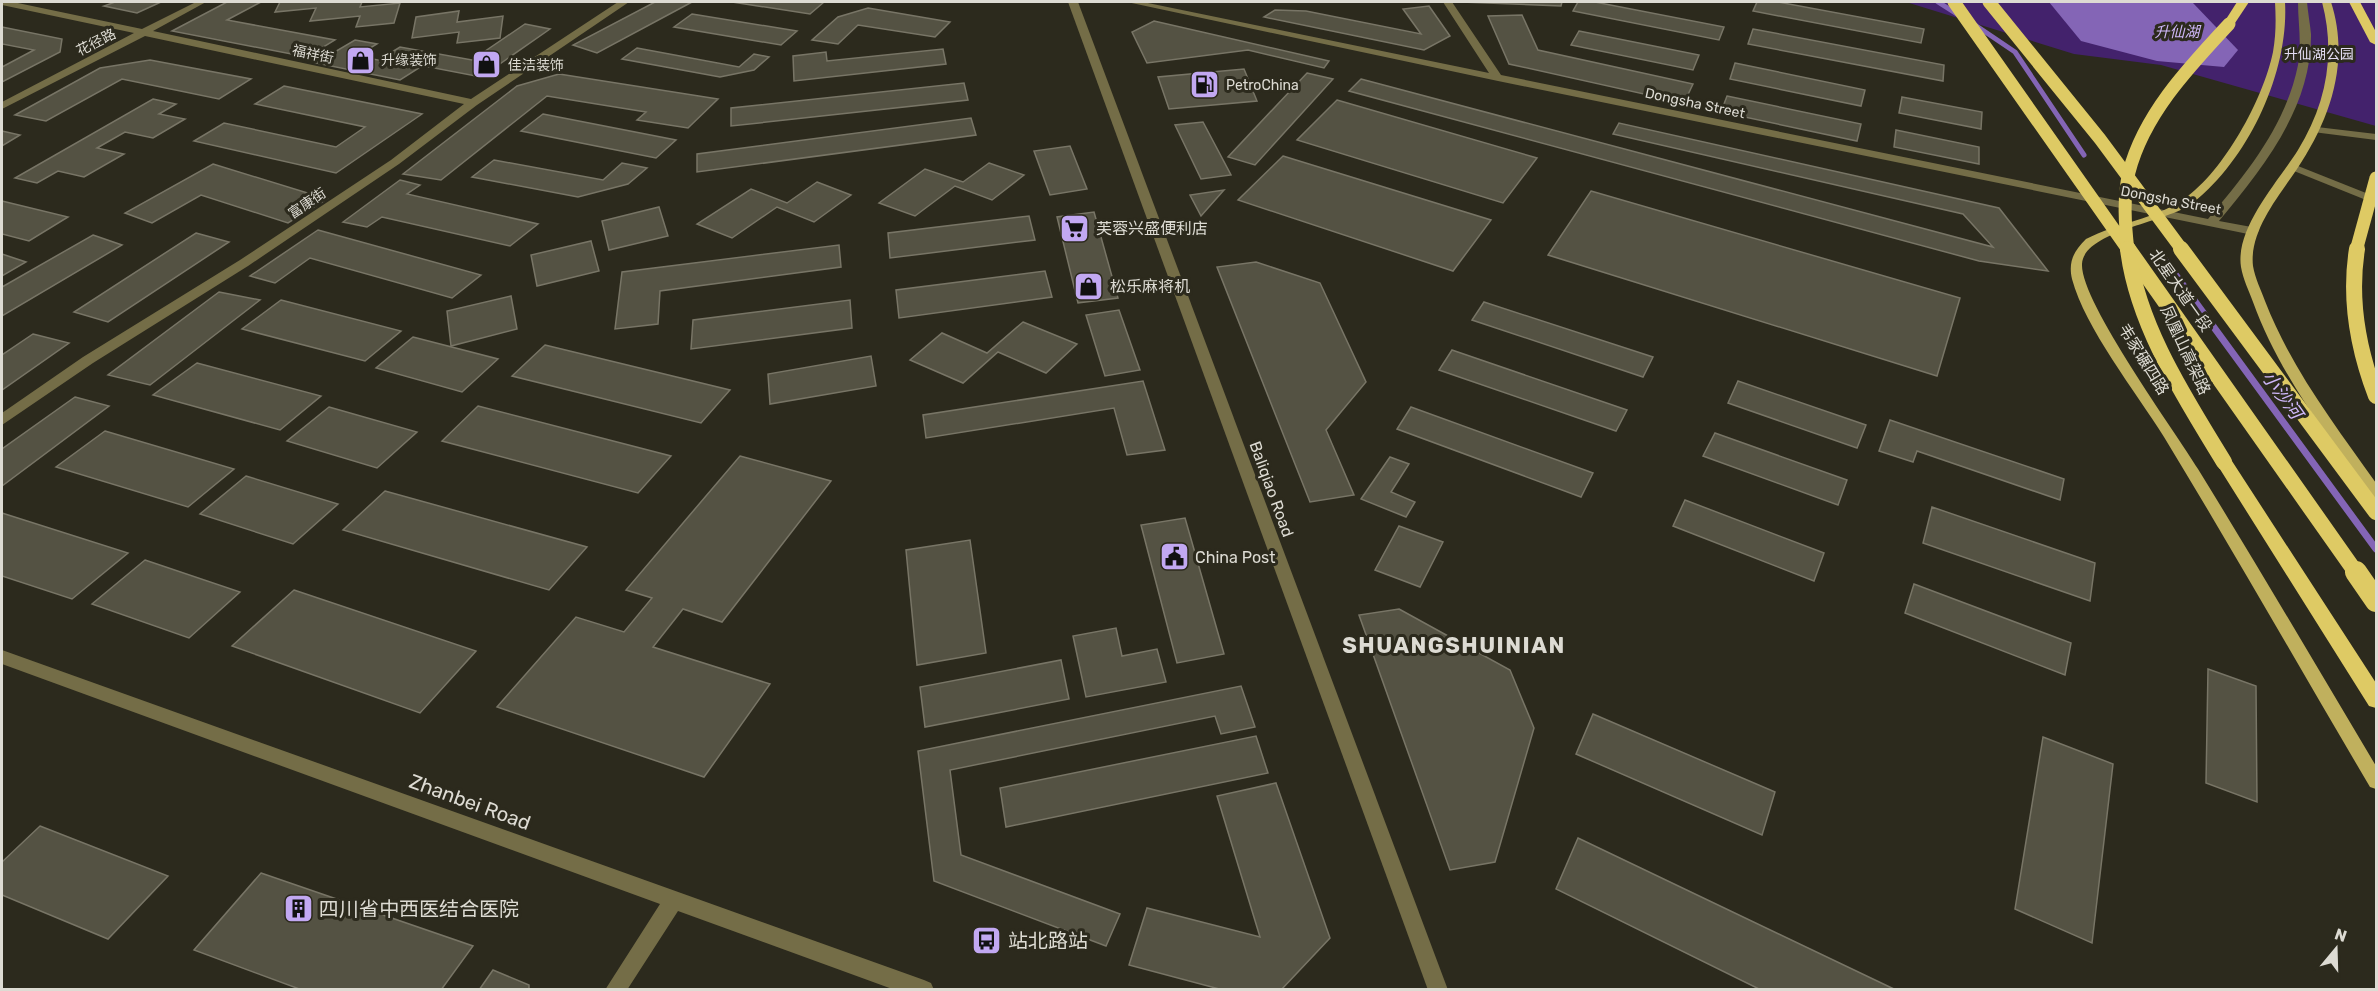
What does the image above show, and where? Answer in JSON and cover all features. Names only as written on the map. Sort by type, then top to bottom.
[{"type":"highway","name":"北星大道一段","points":[[1954,2],[2376,601]]},
{"type":"highway","name":"北星大道一段","points":[[1989,2],[2100,139],[2376,512]]},
{"type":"highway","name":"凤凰山高架路","points":[[2243,2],[2229,24],[2184,76],[2144,133],[2125,190],[2124,229],[2150,326],[2184,395],[2224,462],[2376,700]]},
{"type":"highway","points":[[2354,2],[2376,42]]},
{"type":"highway","points":[[2376,178],[2363,220],[2354,273],[2366,372],[2376,396]]},
{"type":"main road","points":[[2327,2],[2334,40],[2332,78],[2325,110],[2317,130],[2253,231],[2247,267],[2267,327],[2313,405],[2376,492]]},
{"type":"main road","name":"韦家碾四路","points":[[2281,6],[2282,35],[2261,100],[2244,135],[2218,172],[2187,202],[2165,214],[2087,242],[2078,253],[2076,265],[2083,292],[2376,781]]},
{"type":"street","name":"福祥街","points":[[2,2],[146,31],[473,103]]},
{"type":"street","name":"花径路","points":[[2,106],[202,2]]},
{"type":"street","name":"富康街","points":[[2,420],[88,360],[244,263],[395,162],[473,103],[624,2]]},
{"type":"street","name":"Baliqiao Road","points":[[1073,2],[1438,990]]},
{"type":"street","name":"Dongsha Street","points":[[1132,2],[2253,231]]},
{"type":"street","points":[[1448,2],[1498,78]]},
{"type":"street","points":[[2211,223],[2246,183],[2283,126],[2304,57],[2305,13],[2302,2]]},
{"type":"street","points":[[2317,130],[2376,137]]},
{"type":"street","points":[[2294,167],[2376,201]]},
{"type":"street","name":"Zhanbei Road","points":[[2,657],[924,990]]},
{"type":"street","points":[[615,990],[674,900]]},
{"type":"green space","name":"升仙湖公园","points":[[1906,2],[2376,2],[2376,126],[2161,65],[2074,54]]},
{"type":"water","name":"升仙湖","points":[[2049,2],[2193,3],[2238,50],[2224,67],[2157,61],[2081,41]]},
{"type":"building","points":[[115,2],[161,2],[137,13],[104,6]]},
{"type":"building","points":[[227,2],[261,2],[227,20],[335,40],[307,57],[172,31]]},
{"type":"building","points":[[280,2],[362,2],[360,7],[400,3],[394,23],[356,27],[360,16],[310,21],[316,8],[275,12]]},
{"type":"building","points":[[655,2],[692,2],[597,53],[573,45]]},
{"type":"building","points":[[732,2],[824,2],[810,14]]},
{"type":"building","points":[[1461,2],[1562,2],[1561,6]]},
{"type":"building","points":[[1578,2],[1595,2],[1724,27],[1719,40],[1573,11]]},
{"type":"building","points":[[1757,2],[1778,2],[1924,29],[1921,43],[1753,11]]},
{"type":"building","points":[[1429,6],[1450,36],[1424,50],[1264,17],[1275,10],[1306,11],[1421,34],[1403,9]]},
{"type":"building","points":[[868,8],[950,22],[935,37],[858,25],[838,44],[812,40],[838,17]]},
{"type":"building","points":[[459,11],[457,22],[503,16],[500,38],[457,43],[459,32],[412,38],[416,17]]},
{"type":"building","points":[[692,14],[797,31],[781,45],[674,27]]},
{"type":"building","points":[[1522,15],[1538,50],[1693,84],[1684,103],[1509,64],[1488,16]]},
{"type":"building","points":[[1154,21],[1329,61],[1324,68],[1248,50],[1147,63],[1132,32]]},
{"type":"building","points":[[525,24],[550,29],[481,77],[382,58],[400,47],[472,60]]},
{"type":"building","points":[[2,27],[62,39],[60,52],[2,82],[2,67],[34,50],[2,44]]},
{"type":"building","points":[[1753,29],[1944,65],[1943,81],[1748,44]]},
{"type":"building","points":[[1579,31],[1699,55],[1693,70],[1571,45]]},
{"type":"building","points":[[355,40],[377,44],[357,56],[419,68],[400,80],[316,63]]},
{"type":"building","points":[[637,48],[739,67],[754,54],[769,57],[754,70],[720,77],[622,59]]},
{"type":"building","points":[[943,49],[946,64],[794,81],[793,56],[826,52],[827,61]]},
{"type":"building","points":[[150,60],[251,79],[219,99],[122,79],[46,121],[15,115],[100,68]]},
{"type":"building","points":[[1735,63],[1865,90],[1861,106],[1730,79]]},
{"type":"building","points":[[1244,69],[1257,101],[1169,109],[1158,77]]},
{"type":"building","points":[[1307,73],[1333,79],[1255,165],[1228,157]]},
{"type":"building","points":[[559,74],[718,99],[688,128],[637,120],[646,112],[547,96],[441,180],[403,174],[517,86]]},
{"type":"building","points":[[1361,79],[1993,247],[1963,214],[1613,134],[1619,123],[1999,208],[2048,271],[1979,261],[1349,91]]},
{"type":"building","points":[[964,83],[968,100],[731,126],[731,108]]},
{"type":"building","points":[[284,86],[422,114],[336,173],[194,141],[224,123],[336,147],[365,127],[255,104]]},
{"type":"building","points":[[1727,96],[1861,124],[1857,141],[1721,112]]},
{"type":"building","points":[[1902,97],[1982,112],[1981,129],[1899,113]]},
{"type":"building","points":[[153,99],[176,104],[159,114],[185,119],[153,138],[125,132],[97,148],[124,154],[84,177],[58,171],[37,183],[15,178]]},
{"type":"building","points":[[1337,100],[1537,158],[1503,203],[1297,140]]},
{"type":"building","points":[[543,114],[676,140],[656,158],[521,131]]},
{"type":"building","points":[[971,118],[976,135],[697,172],[697,154]]},
{"type":"building","points":[[1203,122],[1231,175],[1201,179],[1175,125]]},
{"type":"building","points":[[1896,130],[1979,147],[1979,164],[1894,147]]},
{"type":"building","points":[[2,131],[20,135],[2,146]]},
{"type":"building","points":[[1070,146],[1087,189],[1050,195],[1034,151]]},
{"type":"building","points":[[1283,156],[1491,220],[1453,271],[1238,200]]},
{"type":"building","points":[[494,160],[603,180],[622,163],[647,168],[628,184],[578,197],[472,177]]},
{"type":"building","points":[[989,163],[1024,175],[992,200],[955,186],[915,216],[879,203],[925,169],[963,182]]},
{"type":"building","points":[[213,164],[327,199],[288,223],[201,195],[152,223],[125,213]]},
{"type":"building","points":[[400,180],[420,185],[407,194],[538,224],[510,246],[382,217],[367,227],[343,222]]},
{"type":"building","points":[[817,182],[851,195],[814,222],[777,207],[732,238],[697,224],[751,189],[787,203]]},
{"type":"building","points":[[1224,190],[1201,216],[1190,195]]},
{"type":"building","points":[[1591,191],[1960,298],[1937,376],[1548,255]]},
{"type":"building","points":[[2,201],[68,217],[29,241],[2,234]]},
{"type":"building","points":[[659,207],[668,236],[609,250],[602,221]]},
{"type":"building","points":[[1094,212],[1118,298],[1078,303],[1057,217]]},
{"type":"building","points":[[1029,216],[1035,240],[890,258],[888,233]]},
{"type":"building","points":[[318,230],[481,275],[452,298],[310,258],[275,283],[250,276]]},
{"type":"building","points":[[196,233],[229,242],[108,322],[74,312]]},
{"type":"building","points":[[93,235],[122,245],[2,316],[2,287]]},
{"type":"building","points":[[591,241],[599,271],[537,286],[531,255]]},
{"type":"building","points":[[839,245],[841,267],[660,291],[658,324],[615,329],[622,272]]},
{"type":"building","points":[[2,254],[26,262],[2,276]]},
{"type":"building","points":[[1256,262],[1320,283],[1366,382],[1326,430],[1354,495],[1310,502],[1217,267]]},
{"type":"building","points":[[1045,271],[1052,297],[899,318],[896,290]]},
{"type":"building","points":[[219,292],[260,300],[150,385],[108,375]]},
{"type":"building","points":[[511,296],[517,329],[451,346],[447,311]]},
{"type":"building","points":[[281,300],[401,331],[365,361],[242,329]]},
{"type":"building","points":[[850,300],[852,328],[691,349],[693,320]]},
{"type":"building","points":[[1484,302],[1653,357],[1643,377],[1472,320]]},
{"type":"building","points":[[1119,310],[1140,370],[1105,376],[1086,315]]},
{"type":"building","points":[[1023,322],[1077,344],[1046,373],[998,352],[963,383],[910,360],[942,333],[987,353]]},
{"type":"building","points":[[33,334],[69,343],[2,390],[2,355]]},
{"type":"building","points":[[413,337],[498,359],[462,392],[376,368]]},
{"type":"building","points":[[545,345],[730,390],[701,423],[512,376]]},
{"type":"building","points":[[1452,350],[1627,410],[1616,431],[1439,370]]},
{"type":"building","points":[[871,356],[876,386],[770,404],[768,374]]},
{"type":"building","points":[[197,363],[321,396],[280,430],[153,395]]},
{"type":"building","points":[[1143,381],[1165,450],[1127,455],[1114,408],[926,438],[923,415]]},
{"type":"building","points":[[1738,381],[1866,425],[1857,448],[1728,403]]},
{"type":"building","points":[[75,397],[109,406],[2,486],[2,449]]},
{"type":"building","points":[[478,406],[671,456],[638,493],[442,441]]},
{"type":"building","points":[[329,407],[417,432],[377,468],[287,441]]},
{"type":"building","points":[[1411,407],[1593,473],[1581,497],[1397,429]]},
{"type":"building","points":[[1890,420],[2064,479],[2060,500],[1917,451],[1913,462],[1879,451]]},
{"type":"building","points":[[105,431],[234,469],[188,507],[56,467]]},
{"type":"building","points":[[1715,433],[1847,480],[1838,505],[1703,456]]},
{"type":"building","points":[[740,456],[831,481],[722,622],[683,609],[653,647],[770,684],[704,777],[497,707],[576,617],[624,632],[652,598],[626,590]]},
{"type":"building","points":[[1390,457],[1409,464],[1391,492],[1415,502],[1406,517],[1361,499]]},
{"type":"building","points":[[246,476],[338,504],[293,544],[200,514]]},
{"type":"building","points":[[385,491],[587,547],[549,590],[343,530]]},
{"type":"building","points":[[1685,500],[1824,553],[1814,581],[1673,526]]},
{"type":"building","points":[[1932,507],[2095,563],[2090,601],[1923,543]]},
{"type":"building","points":[[2,513],[128,553],[72,599],[2,576]]},
{"type":"building","points":[[1185,518],[1224,654],[1177,663],[1141,525]]},
{"type":"building","points":[[1399,526],[1443,542],[1420,587],[1375,570]]},
{"type":"building","points":[[970,540],[986,653],[917,665],[906,550]]},
{"type":"building","points":[[145,560],[240,592],[189,638],[92,604]]},
{"type":"building","points":[[1914,584],[2071,643],[2065,675],[1905,613]]},
{"type":"building","points":[[294,590],[476,651],[420,713],[232,646]]},
{"type":"building","points":[[1399,609],[1510,670],[1534,728],[1495,862],[1450,870],[1359,615]]},
{"type":"building","points":[[1116,628],[1122,656],[1157,649],[1166,682],[1086,697],[1073,636]]},
{"type":"building","points":[[1061,660],[1069,699],[925,727],[920,687]]},
{"type":"building","points":[[2208,669],[2256,686],[2257,802],[2206,783]]},
{"type":"building","points":[[1241,686],[1255,727],[1221,734],[1215,716],[950,770],[961,855],[1120,914],[1106,946],[934,881],[918,751]]},
{"type":"building","points":[[1593,714],[1775,792],[1762,835],[1576,754]]},
{"type":"building","points":[[1256,736],[1268,773],[1006,827],[1000,788]]},
{"type":"building","points":[[2043,737],[2113,764],[2092,943],[2015,909]]},
{"type":"building","points":[[1276,783],[1330,938],[1281,990],[1223,990],[1129,965],[1147,908],[1260,937],[1217,796]]},
{"type":"building","points":[[40,826],[168,876],[108,939],[2,895],[2,862]]},
{"type":"building","points":[[1578,838],[1896,990],[1761,990],[1556,889]]},
{"type":"building","name":"四川省中西医结合医院","points":[[261,873],[473,946],[441,990],[302,990],[194,950]]},
{"type":"building","points":[[493,970],[529,985],[529,990],[479,990]]},
{"type":"waterway","name":"小沙河","points":[[1938,2],[1960,16]]},
{"type":"waterway","name":"小沙河","points":[[1975,25],[2015,52],[2084,155]]},
{"type":"waterway","name":"小沙河","points":[[2164,259],[2376,549]]},
{"type":"place","name":"升缘装饰","points":[[360,60]]},
{"type":"place","name":"佳洁装饰","points":[[487,65]]},
{"type":"place","name":"PetroChina","points":[[1205,85]]},
{"type":"place","name":"芙蓉兴盛便利店","points":[[1075,228]]},
{"type":"place","name":"松乐麻将机","points":[[1089,286]]},
{"type":"place","name":"China Post","points":[[1174,557]]},
{"type":"place","name":"四川省中西医结合医院","points":[[298,909]]},
{"type":"place","name":"站北路站","points":[[987,941]]},
{"type":"district","name":"SHUANGSHUINIAN","points":[[1454,645]]}]
